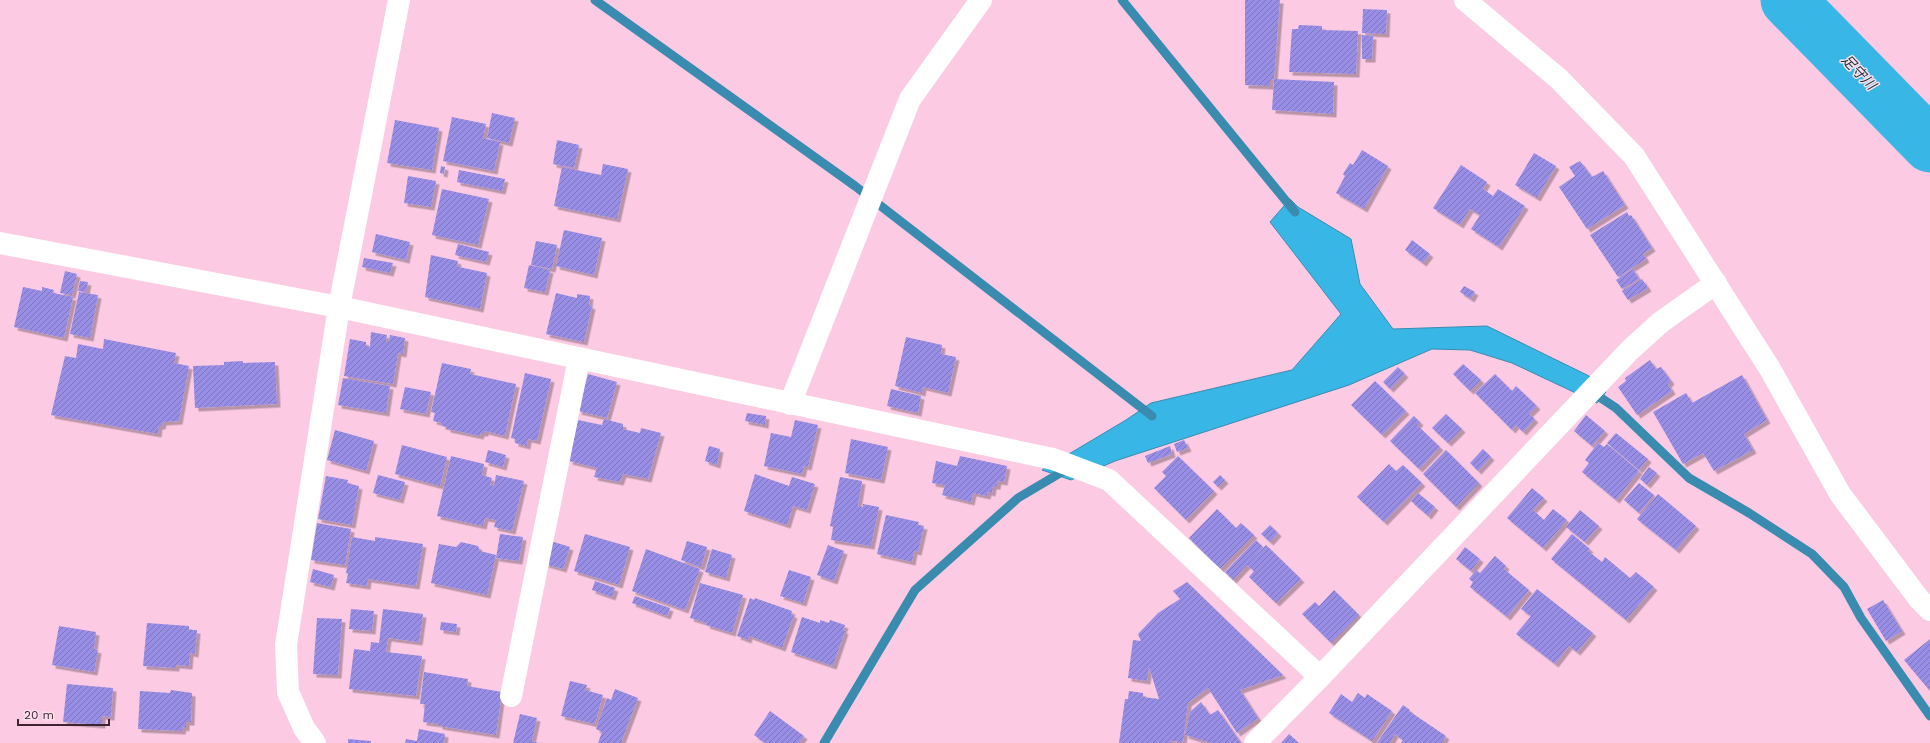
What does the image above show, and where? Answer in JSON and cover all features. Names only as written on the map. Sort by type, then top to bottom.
[{"type":"street","points":[[315,743],[304,728],[288,692],[286,645],[340,307],[399,0]]},
{"type":"street","points":[[790,404],[910,99],[980,0]]},
{"type":"street","points":[[1465,0],[1559,79],[1634,156],[1770,369],[1840,494],[1919,599],[1930,610]]},
{"type":"street","points":[[0,243],[340,307],[1052,459],[1109,480],[1320,677]]},
{"type":"street","points":[[1255,743],[1320,677],[1598,382],[1630,350],[1661,322],[1716,283]]},
{"type":"street","points":[[512,696],[579,359]]},
{"type":"water","points":[[1290,199],[1298,207],[1351,239],[1360,284],[1393,329],[1487,326],[1589,376],[1606,392],[1597,403],[1512,363],[1470,350],[1432,349],[1349,385],[1115,461],[1071,480],[1042,470],[1126,420],[1151,403],[1292,370],[1341,314],[1270,222]]},
{"type":"building","points":[[1245,0],[1280,0],[1274,79],[1270,80],[1270,86],[1245,85]]},
{"type":"building","points":[[1363,9],[1387,10],[1386,34],[1362,33]]},
{"type":"building","points":[[1299,25],[1322,26],[1322,30],[1358,31],[1356,74],[1289,72],[1292,29],[1298,29]]},
{"type":"building","points":[[1362,35],[1373,36],[1372,59],[1362,59]]},
{"type":"building","points":[[1274,79],[1334,82],[1333,114],[1272,110]]},
{"type":"building","points":[[492,113],[515,118],[509,143],[487,138]]},
{"type":"building","points":[[452,117],[486,124],[483,138],[500,142],[494,171],[443,161]]},
{"type":"building","points":[[395,120],[439,128],[432,170],[387,163]]},
{"type":"building","points":[[557,140],[579,145],[574,168],[553,164]]},
{"type":"building","points":[[1362,150],[1388,166],[1364,209],[1336,193],[1345,176],[1343,174],[1350,163],[1353,165]]},
{"type":"building","points":[[1534,153],[1556,166],[1537,198],[1515,185]]},
{"type":"building","points":[[1580,161],[1592,177],[1603,171],[1625,205],[1587,229],[1559,187],[1575,176],[1569,167]]},
{"type":"building","points":[[603,164],[628,169],[617,219],[554,206],[562,167],[601,175]]},
{"type":"building","points":[[1461,165],[1487,182],[1483,189],[1493,196],[1498,189],[1525,206],[1499,247],[1471,229],[1480,215],[1470,209],[1460,225],[1433,208]]},
{"type":"building","points":[[441,166],[445,167],[444,174],[440,173]]},
{"type":"building","points":[[459,170],[505,179],[502,191],[457,182]]},
{"type":"building","points":[[408,176],[436,181],[431,207],[404,203]]},
{"type":"building","points":[[442,189],[489,199],[478,245],[432,235]]},
{"type":"building","points":[[1627,212],[1629,216],[1631,215],[1652,248],[1643,254],[1646,259],[1618,277],[1590,235]]},
{"type":"building","points":[[564,230],[602,238],[594,275],[556,266]]},
{"type":"building","points":[[376,234],[410,242],[406,260],[372,252]]},
{"type":"building","points":[[1412,240],[1430,254],[1423,263],[1405,250]]},
{"type":"building","points":[[536,241],[557,245],[552,269],[531,265]]},
{"type":"building","points":[[458,244],[489,252],[486,262],[455,255]]},
{"type":"building","points":[[431,255],[458,261],[457,266],[459,267],[487,273],[480,309],[425,297]]},
{"type":"building","points":[[364,258],[393,263],[390,273],[362,267]]},
{"type":"building","points":[[529,265],[550,270],[545,292],[524,288]]},
{"type":"building","points":[[1633,269],[1639,279],[1622,289],[1616,280]]},
{"type":"building","points":[[65,271],[77,274],[72,295],[60,293]]},
{"type":"building","points":[[1642,279],[1648,288],[1628,300],[1622,291]]},
{"type":"building","points":[[80,281],[88,282],[86,292],[78,291]]},
{"type":"building","points":[[1464,286],[1475,292],[1471,299],[1460,292]]},
{"type":"building","points":[[23,287],[42,291],[42,287],[54,290],[53,293],[73,297],[64,338],[14,327]]},
{"type":"building","points":[[79,292],[98,295],[90,338],[70,334]]},
{"type":"building","points":[[556,293],[577,298],[577,294],[590,296],[589,305],[592,306],[584,342],[546,334]]},
{"type":"building","points":[[371,332],[387,335],[386,342],[389,342],[390,335],[405,338],[403,354],[398,353],[393,384],[344,376],[350,339],[366,342],[366,346],[370,347]]},
{"type":"building","points":[[906,337],[942,345],[941,354],[956,357],[948,393],[923,387],[922,393],[895,386]]},
{"type":"building","points":[[104,339],[176,353],[174,363],[189,366],[179,421],[163,422],[162,426],[159,426],[158,434],[51,415],[65,356],[76,358],[78,344],[103,349]]},
{"type":"building","points":[[1650,360],[1656,369],[1661,367],[1671,381],[1668,384],[1672,391],[1637,415],[1618,387],[1626,381],[1625,378]]},
{"type":"building","points":[[243,361],[243,363],[275,362],[277,404],[195,408],[193,366],[224,365],[224,362]]},
{"type":"building","points":[[442,363],[471,369],[470,374],[516,384],[505,436],[485,431],[485,433],[481,433],[480,436],[447,429],[447,427],[442,426],[442,423],[433,421],[435,413],[431,412]]},
{"type":"building","points":[[1463,364],[1481,380],[1470,391],[1453,374]]},
{"type":"building","points":[[1398,367],[1405,374],[1390,389],[1383,382]]},
{"type":"building","points":[[525,373],[551,379],[537,441],[528,439],[527,446],[515,443],[515,439],[511,438]]},
{"type":"building","points":[[588,374],[617,382],[607,418],[578,411]]},
{"type":"building","points":[[1495,374],[1512,391],[1516,386],[1537,406],[1529,414],[1535,419],[1523,432],[1516,425],[1512,430],[1475,393]]},
{"type":"building","points":[[1742,375],[1767,420],[1744,434],[1753,450],[1714,471],[1703,453],[1683,464],[1653,412],[1686,393],[1692,403]]},
{"type":"building","points":[[343,378],[390,386],[386,413],[338,405]]},
{"type":"building","points":[[1375,381],[1406,411],[1382,435],[1351,405]]},
{"type":"building","points":[[405,387],[431,392],[426,414],[400,409]]},
{"type":"building","points":[[891,389],[921,396],[918,413],[887,406]]},
{"type":"building","points":[[747,413],[766,416],[765,425],[745,421]]},
{"type":"building","points":[[1446,414],[1462,429],[1448,443],[1432,428]]},
{"type":"building","points":[[1586,415],[1605,431],[1592,446],[1574,431]]},
{"type":"building","points":[[1414,416],[1420,422],[1417,425],[1440,447],[1419,469],[1390,441]]},
{"type":"building","points":[[604,419],[623,424],[623,429],[640,433],[641,428],[661,433],[648,479],[623,474],[620,482],[594,477],[597,468],[569,461],[578,420],[602,425]]},
{"type":"building","points":[[795,420],[818,425],[808,467],[804,466],[802,474],[764,466],[771,433],[791,437]]},
{"type":"building","points":[[335,430],[374,441],[366,471],[327,460]]},
{"type":"building","points":[[1616,433],[1648,459],[1639,470],[1607,443]]},
{"type":"building","points":[[851,439],[888,447],[881,480],[845,473]]},
{"type":"building","points":[[1184,440],[1188,448],[1177,452],[1174,444]]},
{"type":"building","points":[[1598,443],[1604,447],[1607,444],[1639,471],[1616,500],[1582,472],[1589,463],[1585,460]]},
{"type":"building","points":[[402,445],[447,457],[440,486],[395,474]]},
{"type":"building","points":[[709,446],[720,449],[717,465],[705,461]]},
{"type":"building","points":[[1170,446],[1172,454],[1148,463],[1145,456]]},
{"type":"building","points":[[1483,449],[1491,457],[1478,471],[1470,463]]},
{"type":"building","points":[[488,450],[506,455],[503,467],[485,462]]},
{"type":"building","points":[[1446,450],[1479,483],[1456,507],[1423,474]]},
{"type":"building","points":[[451,456],[484,464],[482,475],[492,478],[490,485],[494,486],[496,475],[524,481],[512,531],[494,527],[496,520],[485,518],[483,526],[437,516]]},
{"type":"building","points":[[960,456],[1007,466],[1004,482],[998,481],[997,486],[993,486],[992,493],[988,492],[987,496],[973,493],[971,502],[942,495],[945,485],[932,483],[936,461],[957,466]]},
{"type":"building","points":[[1178,456],[1214,491],[1186,520],[1154,488],[1166,476],[1162,472]]},
{"type":"building","points":[[1389,464],[1396,471],[1403,465],[1422,483],[1384,522],[1357,497]]},
{"type":"building","points":[[1649,467],[1657,473],[1647,485],[1640,479]]},
{"type":"building","points":[[755,474],[789,486],[792,477],[815,484],[807,510],[793,506],[787,525],[744,511]]},
{"type":"building","points":[[378,475],[405,482],[400,500],[373,493]]},
{"type":"building","points":[[1220,475],[1225,480],[1218,487],[1213,482]]},
{"type":"building","points":[[326,476],[348,480],[347,483],[359,486],[352,525],[318,519]]},
{"type":"building","points":[[840,477],[862,481],[858,506],[863,507],[863,504],[879,507],[871,546],[831,540],[833,527],[830,526]]},
{"type":"building","points":[[1639,483],[1654,495],[1639,513],[1624,500]]},
{"type":"building","points":[[1532,488],[1544,498],[1533,510],[1544,520],[1553,509],[1567,520],[1543,548],[1507,518]]},
{"type":"building","points":[[1418,493],[1435,507],[1428,516],[1411,501]]},
{"type":"building","points":[[1658,494],[1696,526],[1676,550],[1637,519]]},
{"type":"building","points":[[1217,509],[1236,528],[1241,523],[1254,535],[1220,569],[1189,538]]},
{"type":"building","points":[[1580,510],[1599,526],[1585,542],[1566,527]]},
{"type":"building","points":[[886,515],[919,522],[918,525],[924,526],[918,552],[914,551],[912,562],[877,554]]},
{"type":"building","points":[[317,523],[351,529],[345,565],[311,560]]},
{"type":"building","points":[[1270,525],[1278,533],[1270,542],[1261,534]]},
{"type":"building","points":[[500,534],[523,537],[519,561],[496,558]]},
{"type":"building","points":[[585,534],[630,547],[619,585],[574,571]]},
{"type":"building","points":[[1572,534],[1590,549],[1588,551],[1602,562],[1605,557],[1630,578],[1636,572],[1654,587],[1626,620],[1551,559]]},
{"type":"building","points":[[352,537],[375,541],[375,537],[423,544],[416,586],[368,579],[367,586],[346,583],[348,574],[346,573]]},
{"type":"building","points":[[1256,540],[1263,547],[1252,560],[1266,545],[1301,579],[1276,603],[1249,577],[1254,571],[1247,565],[1233,580],[1225,572]]},
{"type":"building","points":[[551,541],[570,547],[563,569],[545,564]]},
{"type":"building","points":[[687,541],[707,547],[701,567],[681,560]]},
{"type":"building","points":[[461,542],[478,546],[480,551],[496,555],[487,595],[431,583],[439,544],[456,547]]},
{"type":"building","points":[[828,545],[844,551],[834,581],[817,575]]},
{"type":"building","points":[[1465,547],[1480,559],[1471,571],[1456,559]]},
{"type":"building","points":[[646,549],[700,569],[685,610],[632,591]]},
{"type":"building","points":[[712,549],[732,555],[726,578],[705,572]]},
{"type":"building","points":[[1495,556],[1506,566],[1504,569],[1529,590],[1507,617],[1470,587],[1473,582],[1469,579],[1476,570],[1480,573]]},
{"type":"building","points":[[313,569],[334,575],[331,587],[310,582]]},
{"type":"building","points":[[789,570],[811,577],[803,603],[780,596]]},
{"type":"building","points":[[595,581],[615,588],[612,597],[592,590]]},
{"type":"building","points":[[1187,582],[1283,675],[1240,690],[1258,718],[1237,733],[1208,688],[1188,703],[1183,742],[1170,741],[1170,743],[1119,743],[1125,699],[1128,699],[1129,691],[1143,693],[1143,697],[1159,699],[1149,667],[1147,681],[1128,678],[1133,640],[1141,641],[1138,634],[1158,613],[1180,599],[1173,591]]},
{"type":"building","points":[[700,583],[743,595],[732,633],[706,625],[707,623],[690,618]]},
{"type":"building","points":[[1537,589],[1593,633],[1577,652],[1569,646],[1555,664],[1516,634],[1531,616],[1521,609]]},
{"type":"building","points":[[1334,590],[1359,615],[1331,643],[1302,614],[1315,602],[1319,606]]},
{"type":"building","points":[[635,596],[670,608],[667,616],[632,603]]},
{"type":"building","points":[[750,598],[754,600],[755,598],[792,611],[791,614],[794,615],[782,648],[749,636],[748,640],[737,636]]},
{"type":"building","points":[[1883,600],[1902,631],[1886,641],[1867,609]]},
{"type":"building","points":[[351,609],[374,611],[372,631],[349,629]]},
{"type":"building","points":[[383,609],[423,614],[419,642],[388,638],[386,652],[422,656],[416,696],[349,689],[354,649],[370,651],[371,642],[379,643]]},
{"type":"building","points":[[802,617],[820,623],[820,620],[829,623],[830,620],[845,625],[843,630],[845,631],[833,666],[791,652]]},
{"type":"building","points":[[317,618],[342,619],[338,675],[313,674]]},
{"type":"building","points":[[441,622],[457,624],[456,632],[440,630]]},
{"type":"building","points":[[147,623],[189,626],[189,630],[197,630],[195,654],[190,653],[189,666],[176,665],[176,668],[143,666]]},
{"type":"building","points":[[59,626],[96,632],[94,649],[98,650],[94,672],[52,665]]},
{"type":"building","points":[[1930,639],[1930,691],[1904,660]]},
{"type":"building","points":[[424,672],[468,679],[467,686],[502,692],[496,735],[423,722],[425,704],[420,704]]},
{"type":"building","points":[[570,681],[587,685],[585,690],[603,695],[595,724],[561,716]]},
{"type":"building","points":[[67,684],[113,688],[111,717],[102,716],[102,725],[63,722]]},
{"type":"building","points":[[615,689],[638,698],[621,743],[598,743],[602,732],[596,729],[607,698],[611,700]]},
{"type":"building","points":[[171,690],[192,693],[191,722],[186,722],[186,728],[183,727],[182,731],[138,729],[140,691],[170,693]]},
{"type":"building","points":[[1358,693],[1365,698],[1367,694],[1392,711],[1372,741],[1329,713],[1341,694],[1352,702]]},
{"type":"building","points":[[1201,702],[1210,715],[1218,710],[1241,743],[1211,743],[1185,735],[1190,712]]},
{"type":"building","points":[[1403,705],[1410,710],[1409,711],[1446,736],[1442,743],[1401,743],[1403,740],[1395,734],[1390,743],[1377,743]]},
{"type":"building","points":[[770,711],[804,736],[799,743],[765,743],[754,735]]},
{"type":"building","points":[[520,714],[537,718],[532,741],[539,743],[513,743]]},
{"type":"building","points":[[419,729],[445,734],[444,743],[405,743],[406,739],[417,741]]},
{"type":"building","points":[[1289,734],[1299,743],[1281,743]]},
{"type":"building","points":[[348,739],[371,741],[371,743],[348,743]]},
{"type":"waterway","points":[[595,0],[855,186],[1152,416]]},
{"type":"waterway","points":[[1122,0],[1295,212]]},
{"type":"waterway","name":"足守川","points":[[1788,0],[1930,145]]},
{"type":"waterway","points":[[1592,392],[1616,408],[1689,478],[1749,513],[1812,554],[1844,587],[1861,618],[1930,716]]},
{"type":"waterway","points":[[824,743],[915,590],[1018,498],[1067,469]]}]
